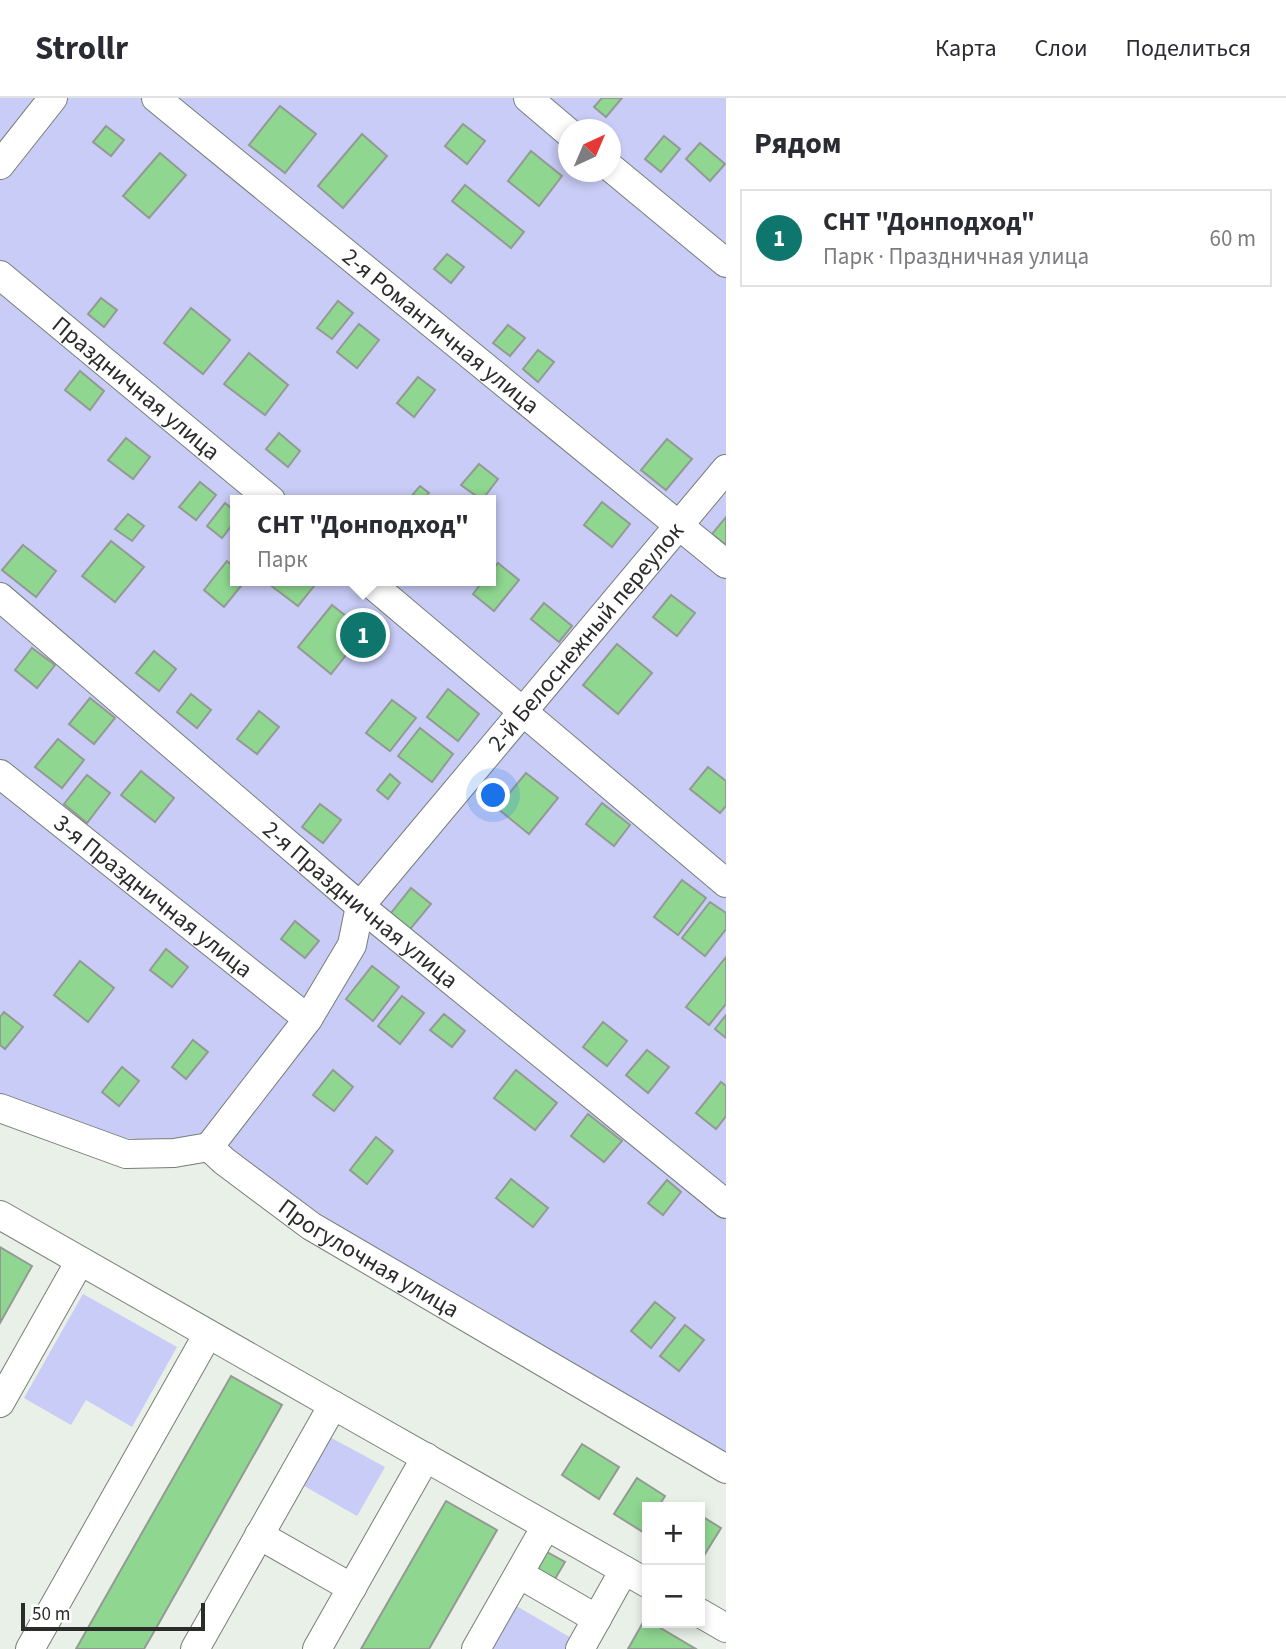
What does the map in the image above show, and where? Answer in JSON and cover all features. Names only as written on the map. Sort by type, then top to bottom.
[{"type":"street","points":[[0,165],[53,98]]},
{"type":"street","name":"2-я Романтичная улица","points":[[156,98],[726,564]]},
{"type":"street","points":[[528,98],[558,123]]},
{"type":"street","points":[[621,175],[726,263]]},
{"type":"street","name":"Праздничная улица","points":[[0,275],[265,495]]},
{"type":"street","name":"2-й Белоснежный переулок","points":[[209,1147],[308,1019],[352,945],[360,906],[726,469]]},
{"type":"street","points":[[374,586],[726,883]]},
{"type":"street","name":"2-я Праздничная улица","points":[[0,597],[360,906],[726,1204]]},
{"type":"street","name":"3-я Праздничная улица","points":[[0,774],[308,1019]]},
{"type":"street","points":[[0,1108],[127,1154],[174,1153],[209,1147]]},
{"type":"street","name":"Прогулочная улица","points":[[209,1147],[311,1226],[726,1469]]},
{"type":"street","points":[[0,1215],[636,1577],[597,1619],[580,1649]]},
{"type":"street","points":[[0,1403],[80,1261]]},
{"type":"street","points":[[30,1649],[208,1334]]},
{"type":"street","points":[[194,1649],[333,1405]]},
{"type":"street","points":[[317,1649],[426,1457]]},
{"type":"street","points":[[476,1649],[546,1526]]},
{"type":"street","points":[[259,1535],[352,1588]]},
{"type":"street","points":[[519,1574],[597,1619]]},
{"type":"street","points":[[705,1616],[726,1628]]},
{"type":"shaded area","points":[[0,98],[726,98],[726,1460],[250,1171],[162,1141],[115,1137],[0,1098]]},
{"type":"shaded area","points":[[83,1294],[177,1347],[132,1427],[86,1400],[71,1425],[24,1398]]},
{"type":"shaded area","points":[[326,1435],[385,1467],[357,1516],[299,1483]]},
{"type":"shaded area","points":[[513,1604],[573,1639],[567,1649],[488,1649]]},
{"type":"building","points":[[602,98],[622,98],[606,117],[594,107]]},
{"type":"building","points":[[280,106],[316,134],[285,173],[249,145]]},
{"type":"building","points":[[463,124],[485,141],[467,164],[445,146]]},
{"type":"building","points":[[106,126],[124,140],[111,156],[93,142]]},
{"type":"building","points":[[362,134],[387,156],[343,208],[318,186]]},
{"type":"building","points":[[664,136],[680,149],[661,172],[645,159]]},
{"type":"building","points":[[700,143],[725,164],[710,181],[686,159]]},
{"type":"building","points":[[531,151],[558,173],[558,181],[539,206],[508,181]]},
{"type":"building","points":[[160,153],[186,175],[149,218],[123,196]]},
{"type":"building","points":[[465,185],[524,232],[511,248],[452,201]]},
{"type":"building","points":[[447,254],[464,267],[451,283],[434,269]]},
{"type":"building","points":[[101,298],[117,310],[104,327],[88,314]]},
{"type":"building","points":[[338,301],[353,313],[332,339],[317,328]]},
{"type":"building","points":[[191,308],[230,340],[203,374],[164,343]]},
{"type":"building","points":[[359,324],[379,340],[357,368],[337,352]]},
{"type":"building","points":[[508,325],[525,338],[510,356],[493,343]]},
{"type":"building","points":[[538,350],[554,362],[538,382],[523,369]]},
{"type":"building","points":[[249,353],[288,385],[265,415],[224,384]]},
{"type":"building","points":[[80,371],[104,391],[90,410],[65,390]]},
{"type":"building","points":[[418,377],[435,390],[414,417],[397,403]]},
{"type":"building","points":[[279,433],[300,451],[288,467],[266,449]]},
{"type":"building","points":[[126,438],[150,457],[133,479],[108,460]]},
{"type":"building","points":[[667,439],[692,459],[666,490],[641,470]]},
{"type":"building","points":[[479,464],[498,479],[486,495],[475,495],[461,485]]},
{"type":"building","points":[[200,482],[216,495],[196,520],[179,507]]},
{"type":"building","points":[[420,486],[429,493],[427,495],[412,495]]},
{"type":"building","points":[[602,502],[630,524],[612,547],[584,525]]},
{"type":"building","points":[[225,503],[230,507],[230,528],[222,538],[207,526]]},
{"type":"building","points":[[128,514],[144,526],[132,541],[115,529]]},
{"type":"building","points":[[726,517],[726,545],[712,534]]},
{"type":"building","points":[[111,541],[144,567],[115,602],[82,576]]},
{"type":"building","points":[[23,545],[56,571],[36,597],[2,570]]},
{"type":"building","points":[[227,561],[230,564],[230,586],[241,586],[224,607],[204,590]]},
{"type":"building","points":[[498,563],[519,580],[494,611],[473,594],[479,586],[496,586]]},
{"type":"building","points":[[272,586],[314,586],[298,606]]},
{"type":"building","points":[[671,595],[695,613],[677,636],[653,617]]},
{"type":"building","points":[[544,603],[572,626],[559,642],[531,619]]},
{"type":"building","points":[[332,605],[365,631],[331,674],[298,647]]},
{"type":"building","points":[[617,644],[652,673],[618,714],[583,685]]},
{"type":"building","points":[[32,648],[55,665],[37,688],[15,670]]},
{"type":"building","points":[[154,651],[176,669],[159,691],[136,673]]},
{"type":"building","points":[[448,689],[479,714],[458,741],[427,717]]},
{"type":"building","points":[[191,694],[211,710],[197,728],[177,712]]},
{"type":"building","points":[[90,698],[115,718],[94,744],[69,724]]},
{"type":"building","points":[[392,700],[416,718],[390,751],[366,733]]},
{"type":"building","points":[[259,711],[279,727],[257,754],[237,739]]},
{"type":"building","points":[[420,728],[453,754],[432,782],[398,756]]},
{"type":"building","points":[[58,739],[84,760],[62,788],[35,767]]},
{"type":"building","points":[[708,767],[726,781],[726,806],[720,813],[690,789]]},
{"type":"building","points":[[141,771],[174,798],[155,822],[121,795]]},
{"type":"building","points":[[526,773],[558,798],[529,834],[497,808]]},
{"type":"building","points":[[390,774],[400,783],[388,799],[377,790]]},
{"type":"building","points":[[87,775],[110,793],[87,823],[64,804]]},
{"type":"building","points":[[602,803],[630,825],[614,846],[586,824]]},
{"type":"building","points":[[320,804],[341,820],[323,843],[302,827]]},
{"type":"building","points":[[682,880],[706,898],[678,935],[654,917]]},
{"type":"building","points":[[411,888],[431,904],[407,933],[387,918]]},
{"type":"building","points":[[710,902],[726,913],[726,929],[705,956],[682,938]]},
{"type":"building","points":[[295,921],[319,941],[305,958],[281,939]]},
{"type":"building","points":[[166,949],[188,967],[172,987],[150,970]]},
{"type":"building","points":[[726,957],[726,1004],[709,1025],[686,1007]]},
{"type":"building","points":[[80,961],[114,988],[88,1022],[54,995]]},
{"type":"building","points":[[372,966],[399,987],[373,1021],[346,999]]},
{"type":"building","points":[[402,996],[424,1013],[400,1044],[378,1026]]},
{"type":"building","points":[[4,1012],[23,1027],[5,1049],[0,1045],[0,1017]]},
{"type":"building","points":[[444,1014],[465,1031],[452,1047],[430,1030]]},
{"type":"building","points":[[726,1015],[726,1038],[715,1029]]},
{"type":"building","points":[[603,1022],[627,1041],[607,1066],[583,1047]]},
{"type":"building","points":[[193,1040],[208,1052],[186,1079],[172,1067]]},
{"type":"building","points":[[647,1050],[669,1067],[648,1093],[626,1075]]},
{"type":"building","points":[[122,1067],[139,1081],[119,1106],[102,1092]]},
{"type":"building","points":[[333,1070],[353,1087],[334,1111],[313,1095]]},
{"type":"building","points":[[516,1070],[557,1103],[535,1130],[494,1098]]},
{"type":"building","points":[[721,1082],[726,1086],[726,1116],[716,1129],[696,1113]]},
{"type":"building","points":[[588,1114],[622,1141],[604,1162],[571,1136]]},
{"type":"building","points":[[376,1137],[393,1151],[367,1184],[350,1170]]},
{"type":"building","points":[[511,1179],[548,1208],[533,1227],[496,1198]]},
{"type":"building","points":[[667,1180],[681,1192],[663,1215],[648,1203]]},
{"type":"building","points":[[0,1247],[32,1266],[0,1323]]},
{"type":"building","points":[[655,1302],[675,1318],[651,1348],[631,1331]]},
{"type":"building","points":[[685,1325],[704,1340],[679,1371],[660,1356]]},
{"type":"building","points":[[231,1376],[282,1405],[159,1623],[144,1649],[76,1649]]},
{"type":"building","points":[[582,1444],[619,1467],[599,1499],[562,1475]]},
{"type":"building","points":[[637,1478],[665,1496],[661,1502],[642,1502],[642,1531],[614,1514]]},
{"type":"building","points":[[446,1501],[497,1530],[429,1649],[361,1649]]},
{"type":"building","points":[[705,1518],[721,1528],[705,1554]]},
{"type":"building","points":[[547,1552],[565,1562],[555,1579],[538,1569]]},
{"type":"building","points":[[642,1624],[642,1628],[660,1628],[696,1649],[628,1649]]},
{"type":"place","name":"СНТ \"Донподход\"","points":[[363,635]]}]
